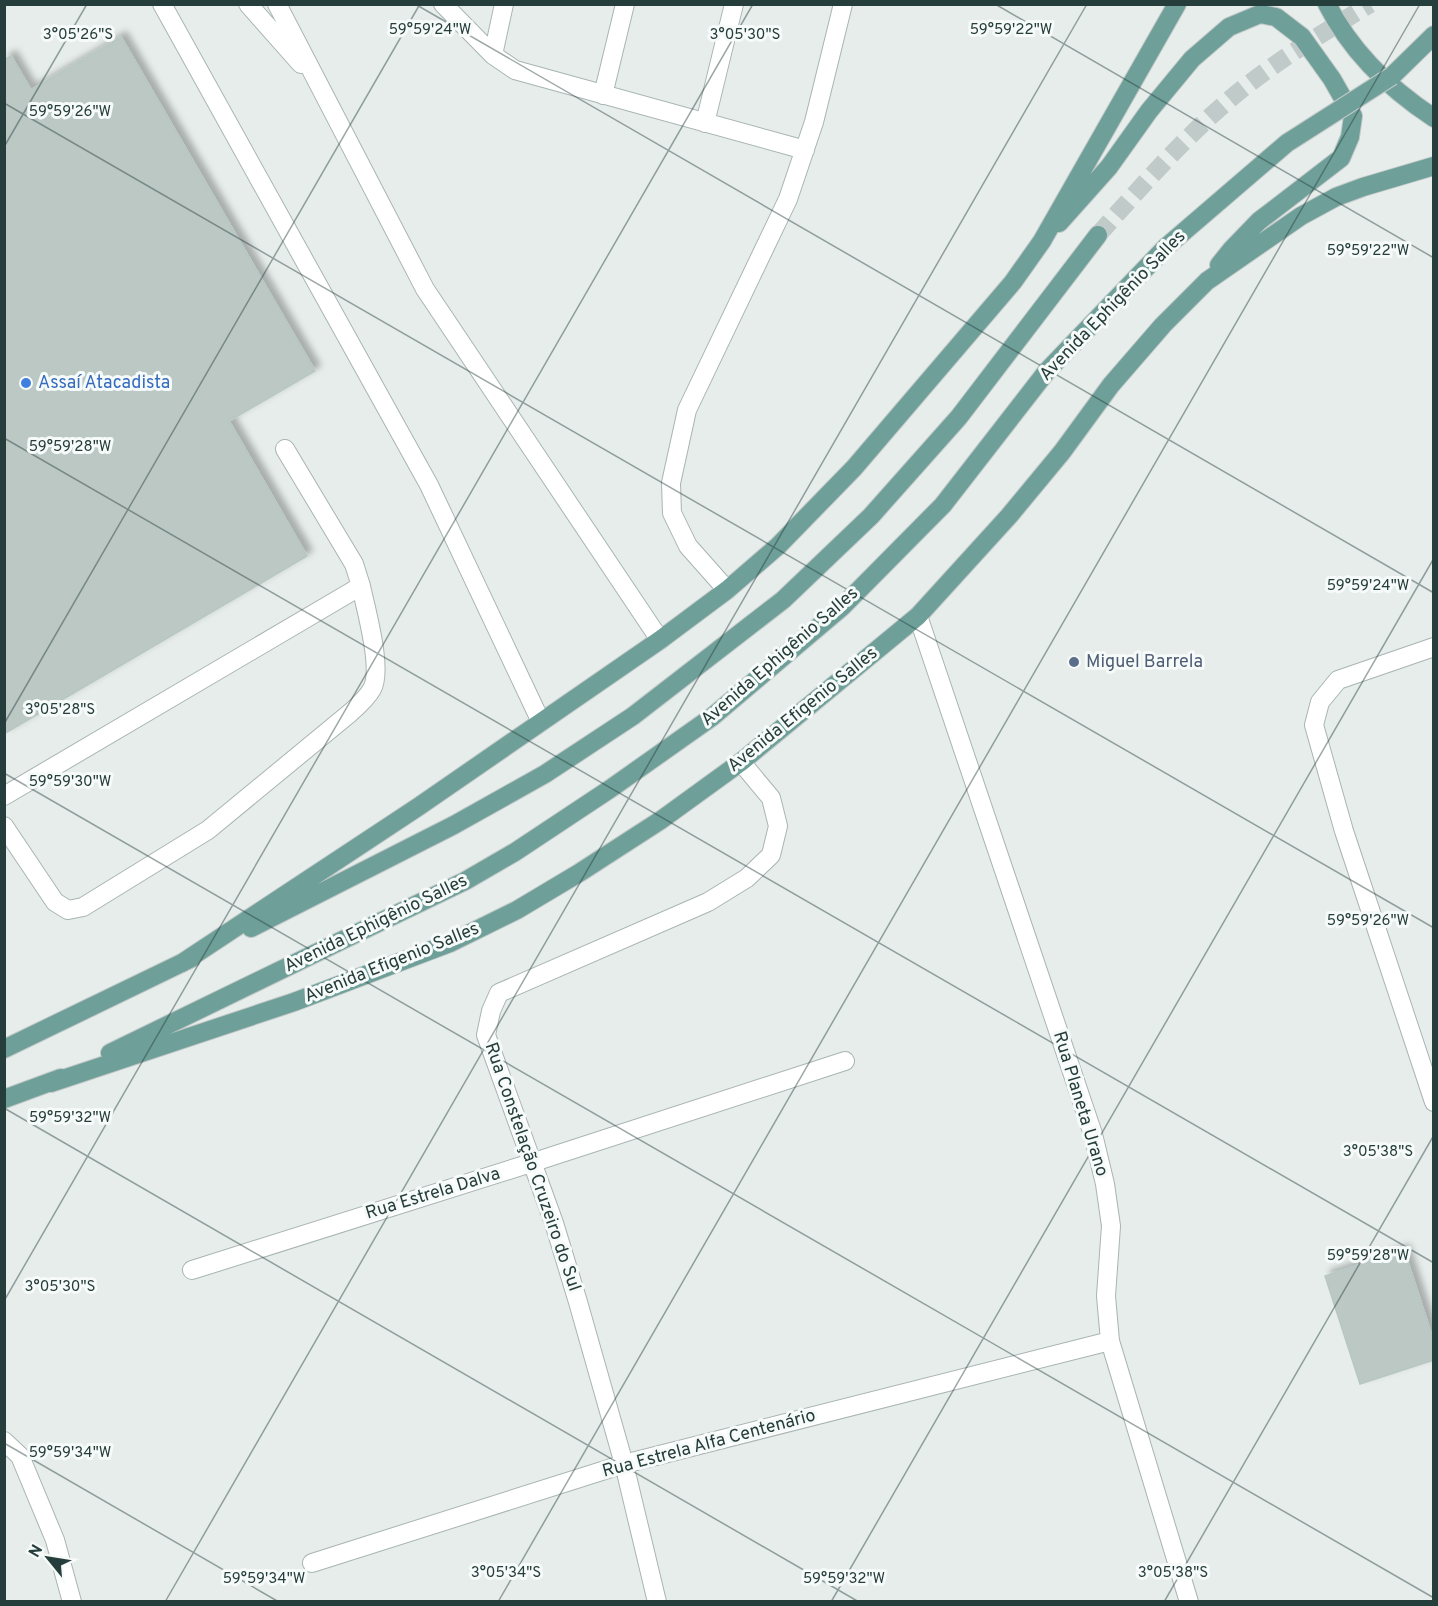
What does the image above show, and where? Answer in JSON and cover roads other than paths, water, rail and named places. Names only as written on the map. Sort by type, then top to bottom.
[{"type":"main road","points":[[182,963],[418,807],[660,640],[727,590],[778,546],[854,468],[1013,282],[1042,241],[1177,4]]},
{"type":"main road","points":[[1327,4],[1334,19],[1366,62],[1405,99],[1434,118]]},
{"type":"main road","points":[[1042,241],[1076,207],[1109,167],[1149,111],[1192,59],[1229,27],[1260,14],[1276,16],[1302,37],[1332,79],[1353,116],[1350,137],[1341,158],[1259,221],[1231,250],[1207,281]]},
{"type":"main road","points":[[1392,76],[1434,35]]},
{"type":"main road","name":"Avenida Ephigênio Salles","points":[[4,1100],[51,1083],[465,880],[515,852],[712,717],[842,607],[944,505],[1047,371],[1166,247],[1287,143],[1434,52]]},
{"type":"main road","name":"Avenida Efigenio Salles","points":[[51,1083],[294,1002],[450,943],[517,910],[661,820],[741,762],[918,616],[1009,516],[1155,334],[1207,281],[1301,216],[1336,197],[1363,186],[1434,166]]},
{"type":"main road","points":[[4,1048],[182,963],[454,825],[544,774],[633,716],[783,600],[871,516],[959,417],[1098,235]]},
{"type":"street","points":[[162,4],[429,485],[541,722]]},
{"type":"street","points":[[248,4],[320,86]]},
{"type":"street","points":[[277,4],[425,289],[660,640]]},
{"type":"street","points":[[444,4],[493,55],[515,70],[805,150]]},
{"type":"street","points":[[493,55],[504,4]]},
{"type":"street","points":[[603,95],[625,4]]},
{"type":"street","points":[[705,123],[734,4]]},
{"type":"street","points":[[727,590],[688,546],[672,513],[671,483],[687,410],[788,199],[814,123],[843,4]]},
{"type":"street","points":[[4,826],[55,902],[68,910],[83,907],[208,830],[361,704],[373,688],[377,669],[361,586],[354,564],[285,448]]},
{"type":"street","points":[[5,797],[361,586]]},
{"type":"street","name":"Rua Planeta Urano","points":[[918,616],[1093,1134],[1105,1184],[1111,1226],[1106,1296],[1110,1341],[1189,1602]]},
{"type":"street","points":[[1434,646],[1338,680],[1320,702],[1314,725],[1344,831],[1434,1102]]},
{"type":"street","name":"Rua Constelação Cruzeiro do Sul","points":[[657,1602],[624,1464],[554,1223],[486,1035],[491,1011],[499,993],[708,902],[747,878],[771,855],[778,826],[771,798],[741,762]]},
{"type":"street","name":"Rua Estrela Dalva","points":[[192,1269],[531,1163],[844,1061]]},
{"type":"street","name":"Rua Estrela Alfa Centenário","points":[[312,1563],[624,1464],[1110,1341]]},
{"type":"street","points":[[4,1441],[20,1456],[55,1540],[72,1602]]},
{"type":"tunnel","points":[[1098,235],[1178,148],[1245,86],[1370,4]]},
{"type":"place","name":"Assaí Atacadista","points":[[26,383]]},
{"type":"place","name":"Miguel Barrela","points":[[1074,662]]}]
